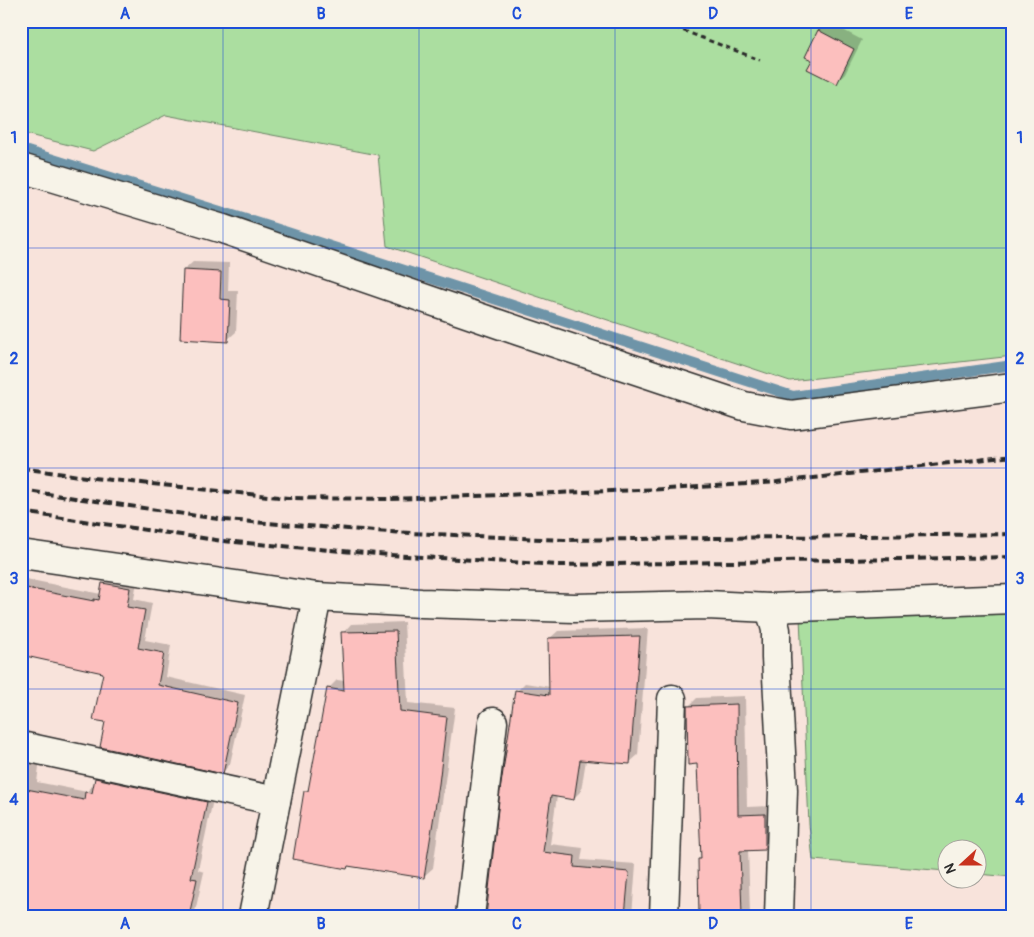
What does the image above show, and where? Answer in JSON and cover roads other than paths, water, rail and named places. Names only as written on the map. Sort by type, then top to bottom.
[{"type":"street","points":[[21,168],[223,229],[744,406],[791,415],[1013,387]]},
{"type":"street","points":[[21,554],[317,597],[421,603],[574,608],[707,605],[770,608],[1013,599]]},
{"type":"street","points":[[253,916],[317,597]]},
{"type":"street","points":[[770,608],[776,630],[783,790],[779,916]]},
{"type":"street","points":[[664,916],[672,700]]},
{"type":"street","points":[[470,916],[493,722]]},
{"type":"street","points":[[21,746],[276,801]]},
{"type":"waterway","points":[[21,149],[272,227],[793,396],[1013,365]]},
{"type":"railway","points":[[21,468],[93,478],[288,498],[391,499],[666,489],[777,482],[1013,456]]},
{"type":"railway","points":[[21,490],[225,520],[389,532],[564,540],[1013,534]]},
{"type":"railway","points":[[21,512],[223,541],[389,555],[560,565],[1013,557]]}]
